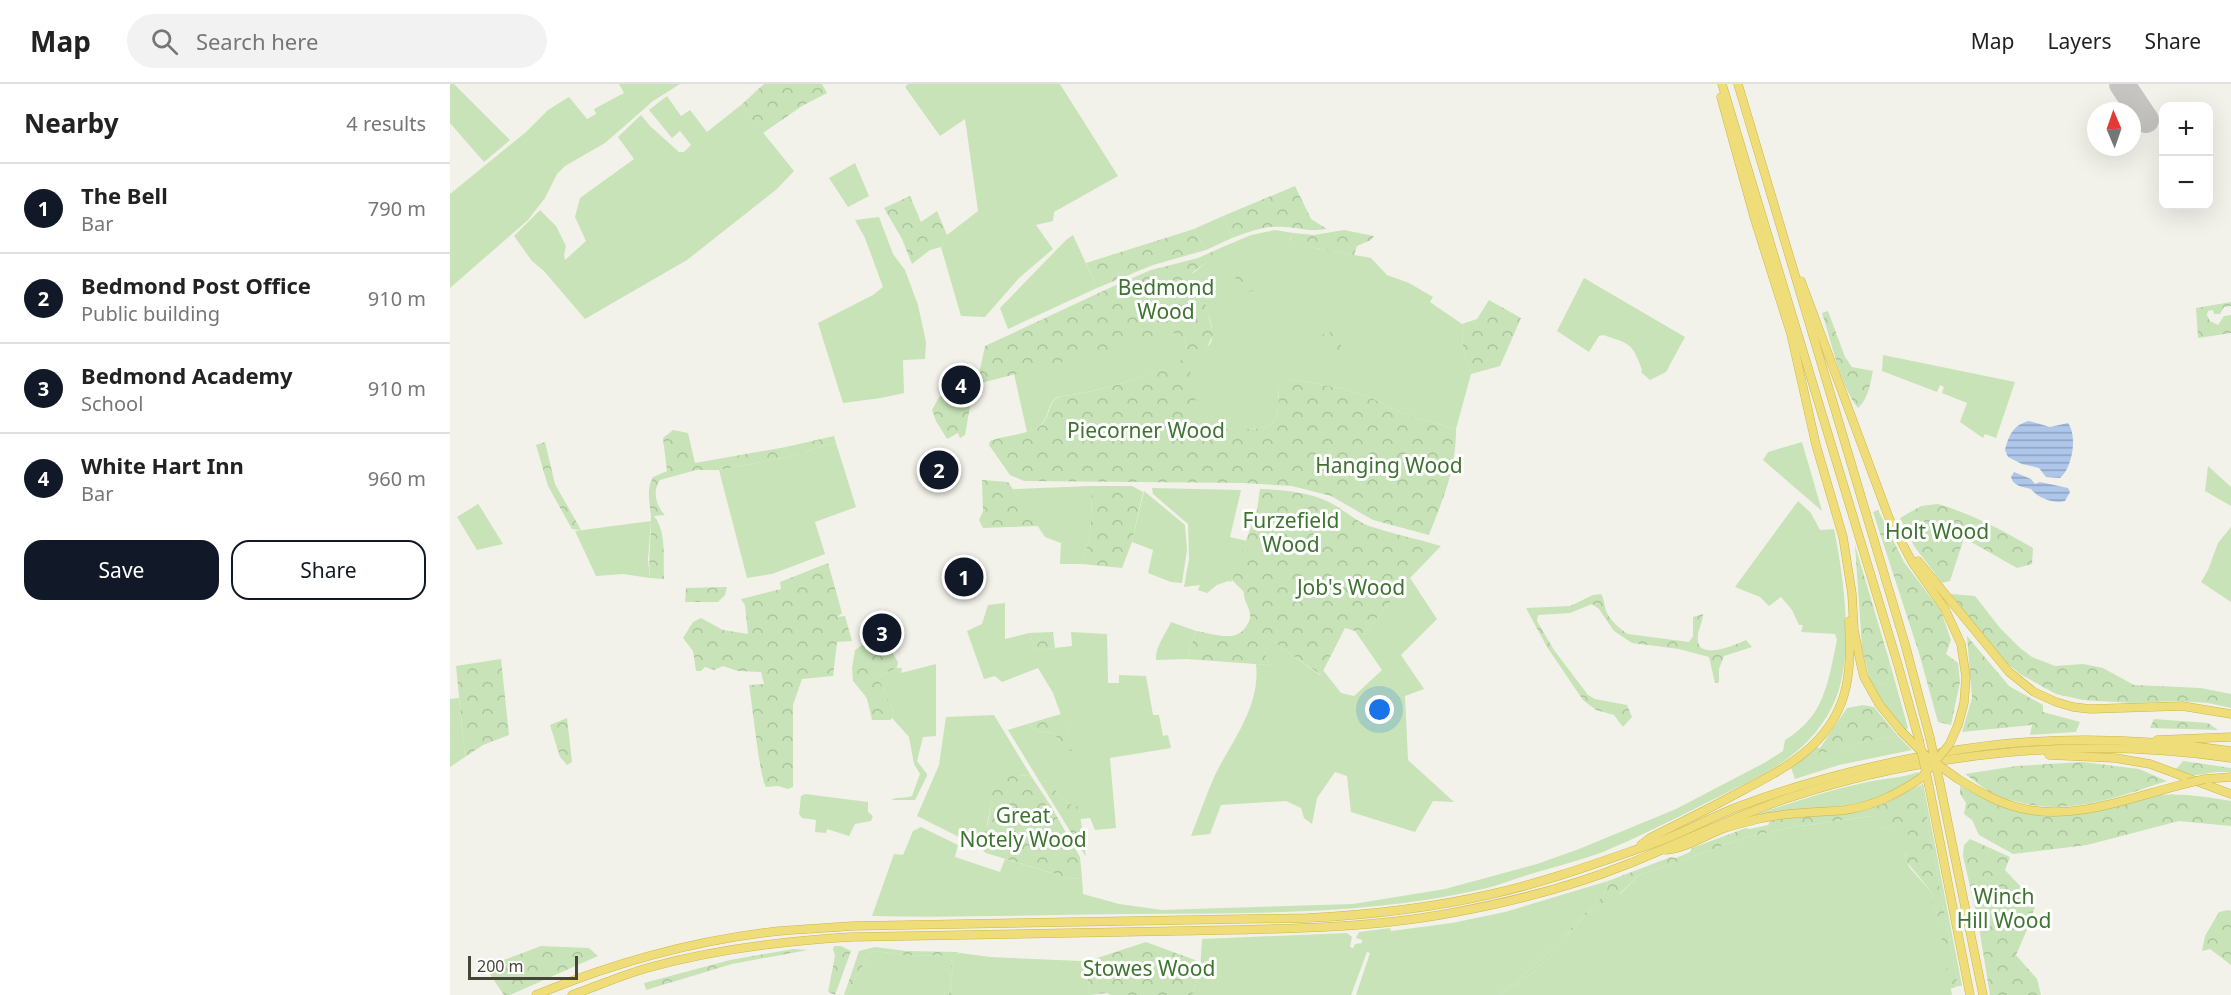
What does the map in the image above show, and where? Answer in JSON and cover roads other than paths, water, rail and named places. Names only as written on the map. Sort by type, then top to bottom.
[{"type":"highway","points":[[1717,84],[1755,220],[1791,334],[1816,445],[1843,537],[1854,630],[1862,671],[1879,704],[1901,731],[1932,760],[1958,779],[1982,794],[2008,805],[2032,811],[2054,812],[2096,807],[2205,779],[2231,777]]},
{"type":"highway","points":[[1722,84],[1919,740],[1970,995]]},
{"type":"highway","points":[[1738,84],[1905,644],[1930,738],[1983,995]]},
{"type":"highway","points":[[1660,850],[1675,849],[1723,829],[1758,819],[1791,813],[1846,810],[1898,794],[1921,778],[1949,745],[1964,703],[1966,676],[1960,644],[1945,609],[1912,562],[1895,531],[1828,358],[1771,195]]},
{"type":"highway","points":[[1895,531],[1995,656],[2009,672],[2034,692],[2056,702],[2090,709],[2182,706],[2231,714]]},
{"type":"highway","points":[[1638,847],[1650,838],[1790,765],[1812,747],[1827,729],[1837,713],[1848,678],[1850,644],[1847,560]]},
{"type":"highway","points":[[2140,741],[2231,737]]},
{"type":"highway","points":[[536,995],[573,980],[647,957],[778,931],[852,926],[1307,918],[1402,910],[1493,894],[1557,876],[1652,844],[1737,807],[1779,792],[1868,766],[1992,745],[2092,740],[2140,741],[2231,751]]},
{"type":"highway","points":[[572,995],[648,967],[727,950],[791,941],[851,936],[1313,928],[1448,914],[1543,892],[1624,865],[1738,816],[1829,786],[1921,765],[2018,753],[2081,749],[2145,749],[2231,758]]},
{"type":"highway","points":[[2018,753],[2136,760],[2231,794]]},
{"type":"water","points":[[2029,421],[2050,427],[2068,423],[2073,436],[2072,452],[2068,467],[2060,478],[2046,477],[2039,468],[2022,464],[2008,457],[2005,450],[2010,435],[2019,425]]},
{"type":"water","points":[[2014,472],[2031,479],[2035,484],[2040,482],[2068,488],[2070,492],[2065,501],[2047,500],[2031,489],[2014,482],[2011,477]]},
{"type":"place","name":"White Hart Inn","points":[[961,385]]},
{"type":"place","name":"Bedmond Post Office","points":[[939,470]]},
{"type":"place","name":"The Bell","points":[[964,577]]},
{"type":"place","name":"Bedmond Academy","points":[[882,633]]},
{"type":"park label","name":"Bedmond Wood","points":[[1166,300]]},
{"type":"park label","name":"Piecorner Wood","points":[[1146,431]]},
{"type":"park label","name":"Hanging Wood","points":[[1389,466]]},
{"type":"park label","name":"Holt Wood","points":[[1937,532]]},
{"type":"park label","name":"Furzefield Wood","points":[[1291,533]]},
{"type":"park label","name":"Job's Wood","points":[[1351,588]]},
{"type":"park label","name":"Great Notely Wood","points":[[1023,828]]},
{"type":"park label","name":"Winch Hill Wood","points":[[2004,909]]},
{"type":"park label","name":"Stowes Wood","points":[[1149,969]]}]
